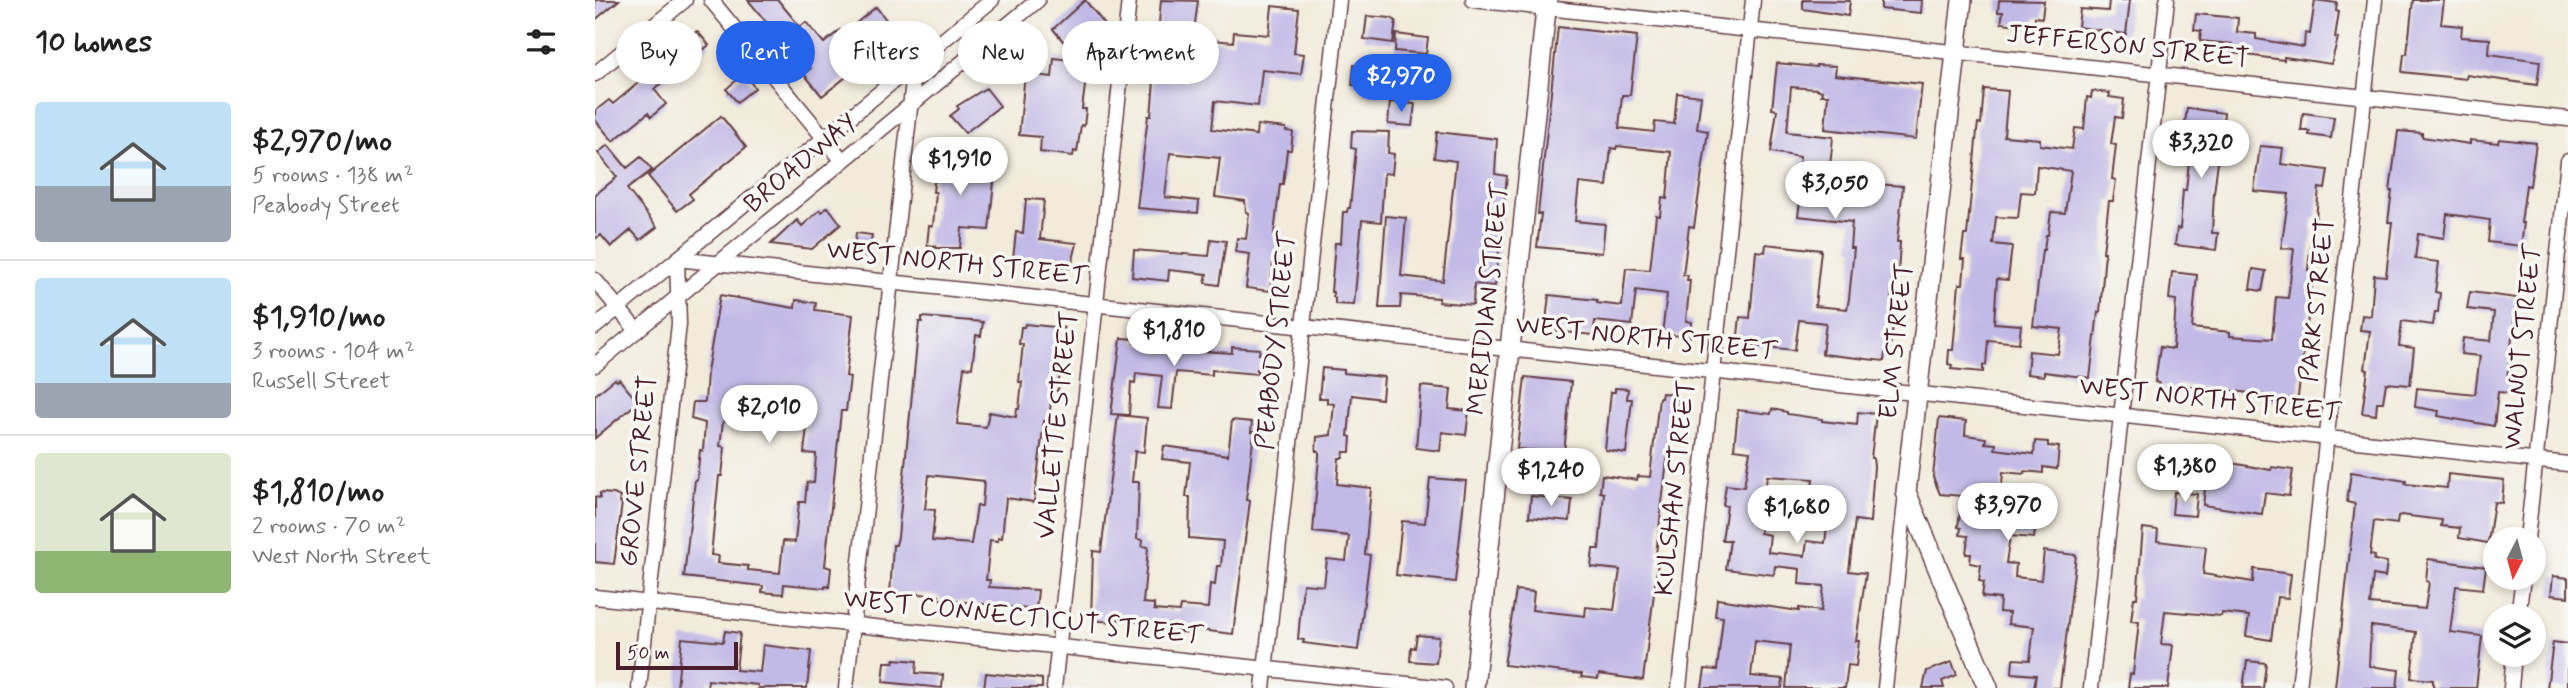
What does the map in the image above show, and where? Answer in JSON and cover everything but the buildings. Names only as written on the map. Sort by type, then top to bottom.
[{"type":"street","points":[[595,74],[685,0]]},
{"type":"street","points":[[711,0],[843,161]]},
{"type":"street","name":"BROADWAY","points":[[944,39],[992,0]]},
{"type":"street","name":"BROADWAY","points":[[595,365],[1038,0]]},
{"type":"street","name":"VALLETTE STREET","points":[[1053,688],[1129,0]]},
{"type":"street","name":"PEABODY STREET","points":[[1263,688],[1339,0]]},
{"type":"street","name":"JEFFERSON STREET","points":[[1473,0],[1547,4],[1750,30],[2568,119]]},
{"type":"street","name":"KULSHAN STREET","points":[[1679,688],[1753,0]]},
{"type":"street","name":"ELM STREET","points":[[1885,688],[1962,0]]},
{"type":"street","points":[[2091,688],[2167,0]]},
{"type":"street","name":"PARK STREET","points":[[2299,688],[2375,0]]},
{"type":"street","name":"MERIDIAN STREET","points":[[1473,688],[1547,4]]},
{"type":"street","name":"BROADWAY","points":[[595,327],[890,84]]},
{"type":"street","points":[[846,688],[912,84]]},
{"type":"street","name":"WALNUT STREET","points":[[2528,527],[2568,161]]},
{"type":"street","name":"WEST NORTH STREET","points":[[677,259],[2568,464]]},
{"type":"street","name":"GROVE STREET","points":[[639,688],[680,324],[677,259]]},
{"type":"street","points":[[595,280],[637,331]]},
{"type":"street","points":[[1906,492],[1988,688]]},
{"type":"street","name":"WEST CONNECTICUT STREET","points":[[595,597],[1445,688]]},
{"type":"street","points":[[2511,688],[2513,667]]}]
